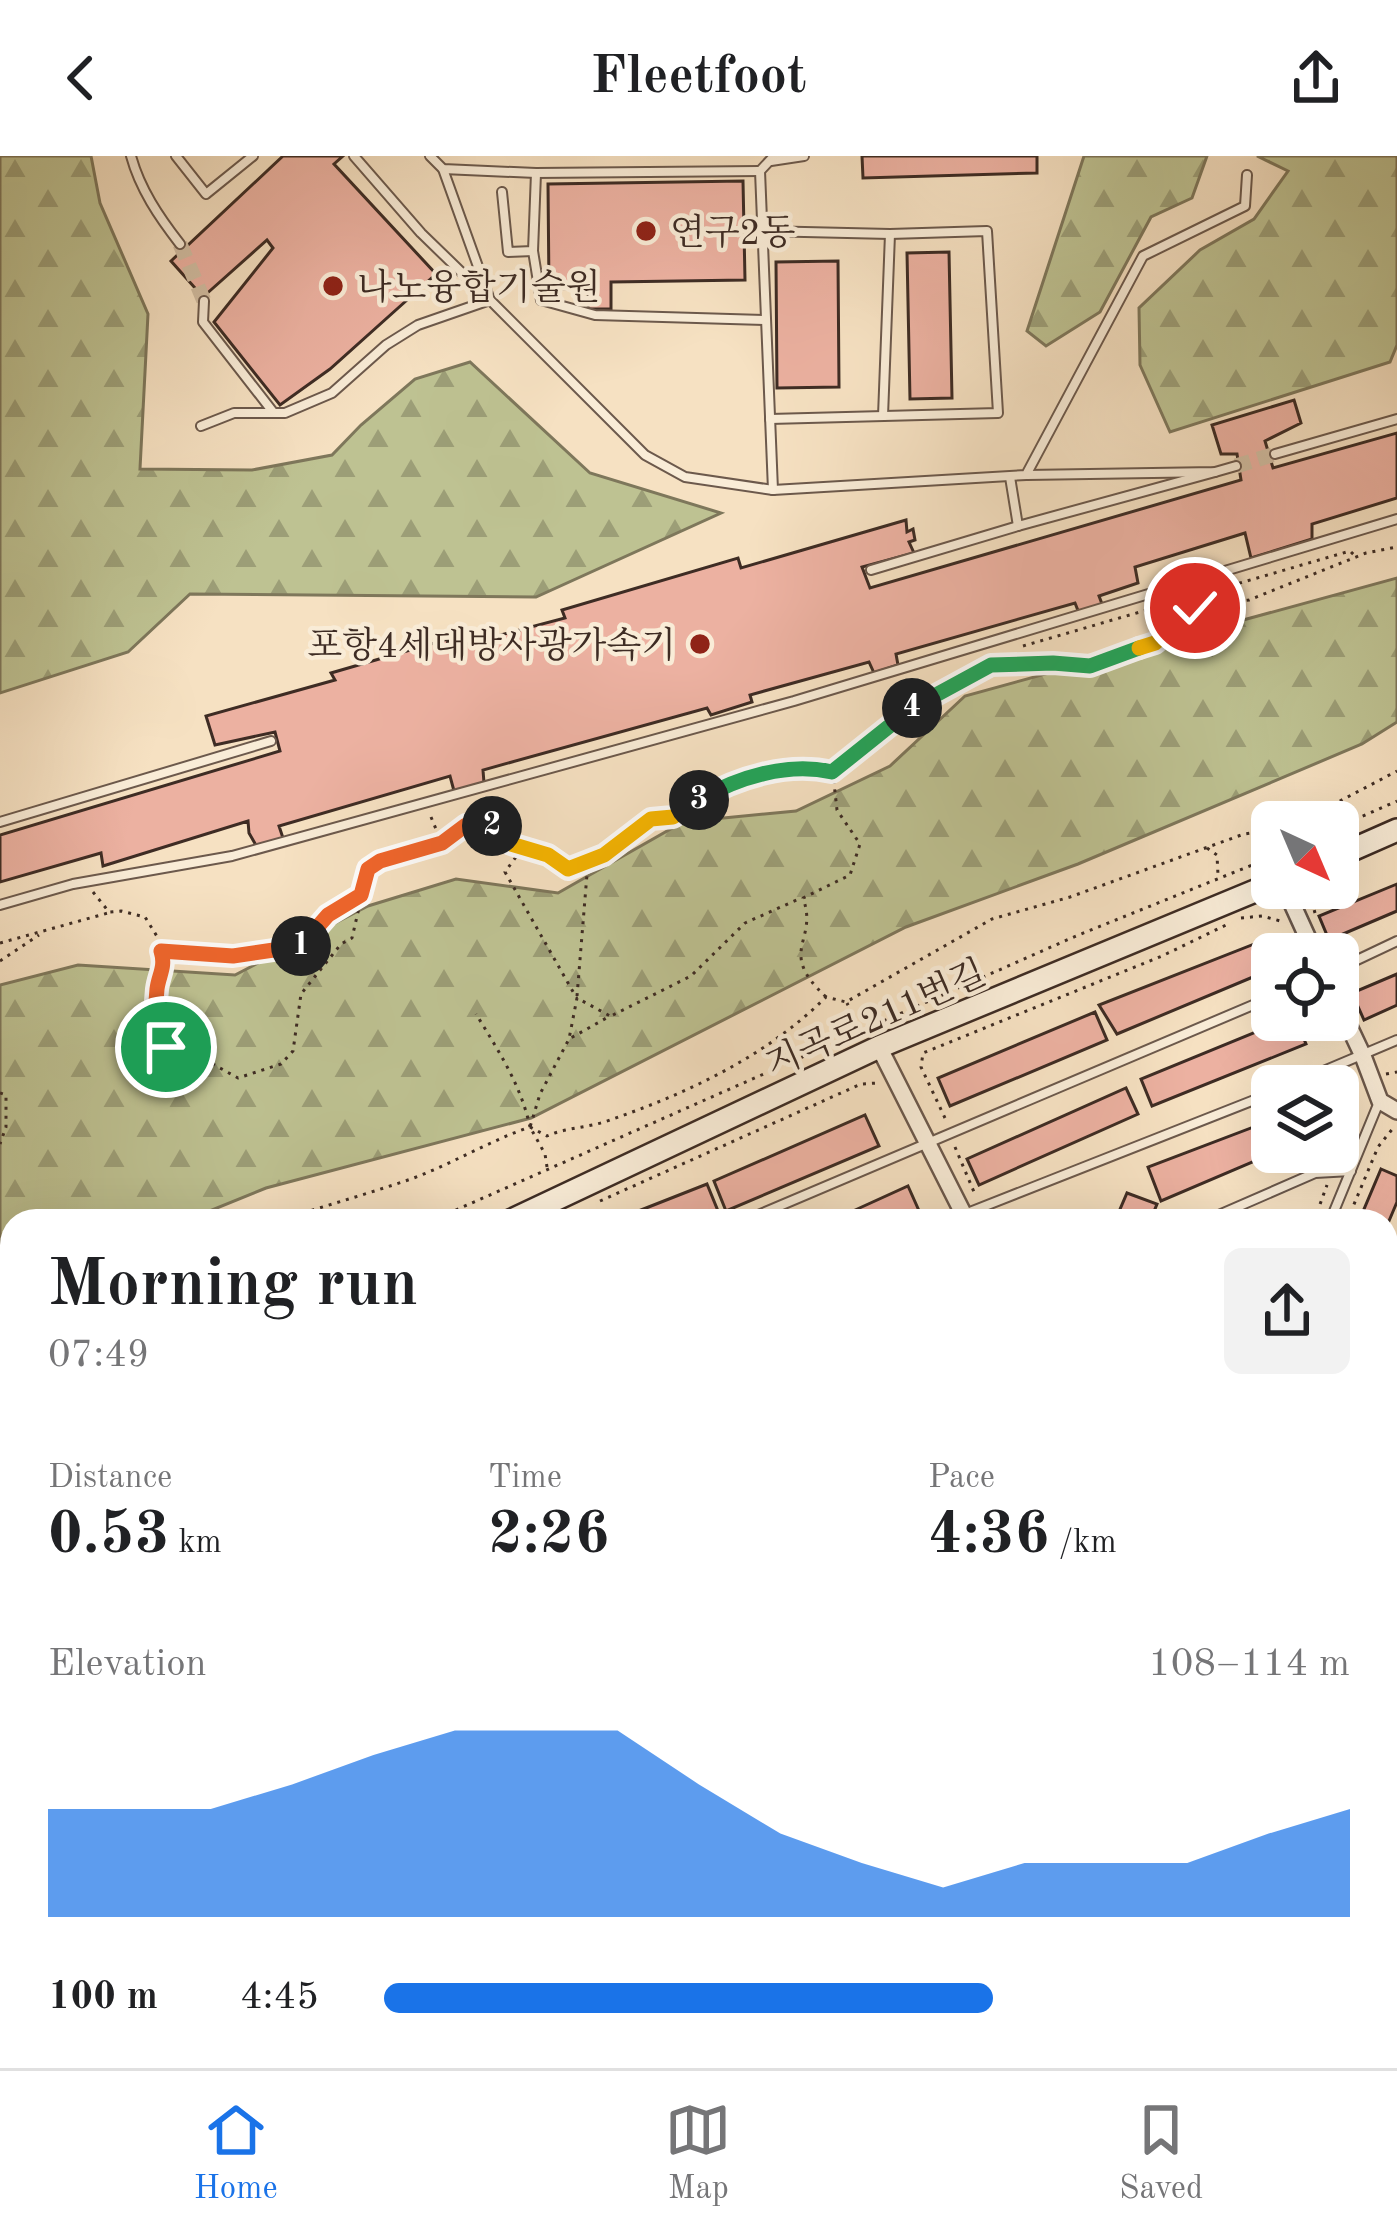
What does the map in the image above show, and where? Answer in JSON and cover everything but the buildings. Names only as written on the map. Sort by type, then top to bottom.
[{"type":"main road","points":[[1359,847],[1397,830]]},
{"type":"main road","name":"지곡로211번길","points":[[536,1209],[880,1047],[1251,893]]},
{"type":"street","points":[[1356,1041],[1380,1101],[1397,1111]]},
{"type":"street","points":[[880,1047],[962,1209]]},
{"type":"lane","points":[[131,156],[160,218],[180,244]]},
{"type":"lane","points":[[176,156],[206,194],[253,156]]},
{"type":"lane","points":[[354,156],[421,233],[645,454],[685,477],[773,490],[1026,476],[1215,472]]},
{"type":"lane","points":[[430,156],[443,169],[490,300]]},
{"type":"lane","points":[[443,169],[760,171],[772,159],[804,156]]},
{"type":"lane","points":[[760,171],[773,490]]},
{"type":"lane","points":[[536,172],[533,251],[541,300],[595,315],[765,320]]},
{"type":"lane","points":[[1026,476],[1143,256],[1245,206],[1247,176]]},
{"type":"lane","points":[[502,191],[508,252],[533,251]]},
{"type":"lane","points":[[761,231],[987,231],[998,413],[770,419]]},
{"type":"lane","points":[[884,416],[890,234]]},
{"type":"lane","points":[[201,426],[235,412],[285,413],[332,393],[386,345],[418,325],[490,300]]},
{"type":"lane","points":[[204,301],[202,322],[274,413]]},
{"type":"lane","points":[[1275,454],[1397,419]]},
{"type":"lane","points":[[872,570],[1236,466]]},
{"type":"lane","points":[[1010,477],[1018,526]]},
{"type":"lane","points":[[0,905],[85,882],[232,856],[794,701],[1397,518]]},
{"type":"lane","points":[[0,822],[271,742]]},
{"type":"lane","points":[[1359,959],[1397,941]]},
{"type":"lane","points":[[773,1209],[1251,1007]]},
{"type":"lane","points":[[1340,1065],[1397,1040]]},
{"type":"lane","points":[[1359,1152],[1380,1101]]},
{"type":"lane","points":[[988,1209],[1251,1102]]},
{"type":"lane","points":[[1232,1209],[1315,1173]]},
{"type":"lane","points":[[1335,1209],[1350,1173]]},
{"type":"path","points":[[0,944],[109,912],[145,917],[158,938],[165,965],[157,986],[157,1035],[166,1047],[182,1047],[238,1078],[281,1064],[292,1051],[301,994],[341,944],[352,938],[368,869],[380,861],[442,843],[466,825],[490,824],[511,844],[548,855],[568,869],[604,855],[651,819],[673,817],[729,785],[782,769],[832,772],[905,712],[991,665],[1090,666],[1155,643],[1195,608],[1249,600],[1356,557],[1397,547]]},
{"type":"path","points":[[1023,646],[1350,550],[1356,557]]},
{"type":"path","points":[[1340,801],[1397,771]]},
{"type":"path","points":[[569,1039],[691,976],[745,923],[850,875],[860,844],[837,809],[832,772]]},
{"type":"path","points":[[1359,817],[1397,800]]},
{"type":"path","points":[[425,803],[442,843]]},
{"type":"path","points":[[803,898],[808,913],[800,961],[826,997],[846,1001],[992,919],[1070,897],[1251,833]]},
{"type":"path","points":[[1206,847],[1217,855],[1219,879]]},
{"type":"path","points":[[521,849],[505,872],[577,998],[610,1016]]},
{"type":"path","points":[[530,1127],[540,1094],[569,1039],[577,998],[588,861]]},
{"type":"path","points":[[458,1209],[1076,936],[1251,866]]},
{"type":"path","points":[[85,882],[109,912]]},
{"type":"path","points":[[161,951],[233,956],[299,949],[328,915],[361,895]]},
{"type":"path","points":[[945,1118],[921,1067],[923,1053],[1162,956],[1238,919],[1271,919]]},
{"type":"path","points":[[0,961],[46,930]]},
{"type":"path","points":[[315,1209],[412,1178],[530,1127],[547,1136],[565,1128],[605,1123],[717,1075],[765,1047],[826,997]]},
{"type":"path","points":[[846,1001],[855,1020],[847,1038]]},
{"type":"path","points":[[476,1014],[505,1062],[548,1169]]},
{"type":"path","points":[[1334,1041],[1336,1045]]},
{"type":"path","points":[[1384,1075],[1397,1072]]},
{"type":"path","points":[[602,1200],[861,1084],[886,1085]]},
{"type":"path","points":[[0,1093],[5,1095],[6,1111],[0,1144]]},
{"type":"path","points":[[1352,1209],[1378,1147],[1387,1132],[1397,1128]]},
{"type":"path","points":[[954,1145],[974,1192]]},
{"type":"path","points":[[1318,1209],[1327,1185]]},
{"type":"green space","points":[[0,156],[91,156],[100,203],[148,314],[140,469],[252,470],[332,455],[415,379],[470,362],[590,473],[721,513],[536,597],[190,594],[128,652],[0,693]]},
{"type":"green space","points":[[1084,156],[1207,156],[1192,198],[1151,217],[1100,312],[1046,346],[1027,331]]},
{"type":"green space","points":[[1257,156],[1397,156],[1397,345],[1390,362],[1170,432],[1140,365],[1139,308],[1200,250],[1254,219],[1288,171]]},
{"type":"green space","points":[[1397,578],[1397,722],[1362,744],[1078,864],[906,927],[531,1118],[266,1188],[214,1209],[0,1209],[0,985],[78,965],[235,975],[368,906],[456,879],[558,893],[683,822],[796,811],[890,766],[965,696]]},
{"type":"tunnel","points":[[180,244],[204,301]]},
{"type":"tunnel","points":[[1236,466],[1275,454]]},
{"type":"place","name":"연구2동","points":[[646,231]]},
{"type":"place","name":"나노융합기술원","points":[[333,286]]},
{"type":"place","name":"포항4세대방사광가속기","points":[[700,644]]},
{"type":"route","points":[[166,1047],[157,1035],[157,986],[165,965],[161,951],[233,956],[299,949],[328,915],[361,895],[368,869],[442,843],[466,825],[490,824],[511,844],[548,855],[568,869],[604,855],[651,819],[673,817],[729,785],[782,769],[832,772],[905,712],[991,665],[1090,666],[1155,643],[1195,608]]}]
